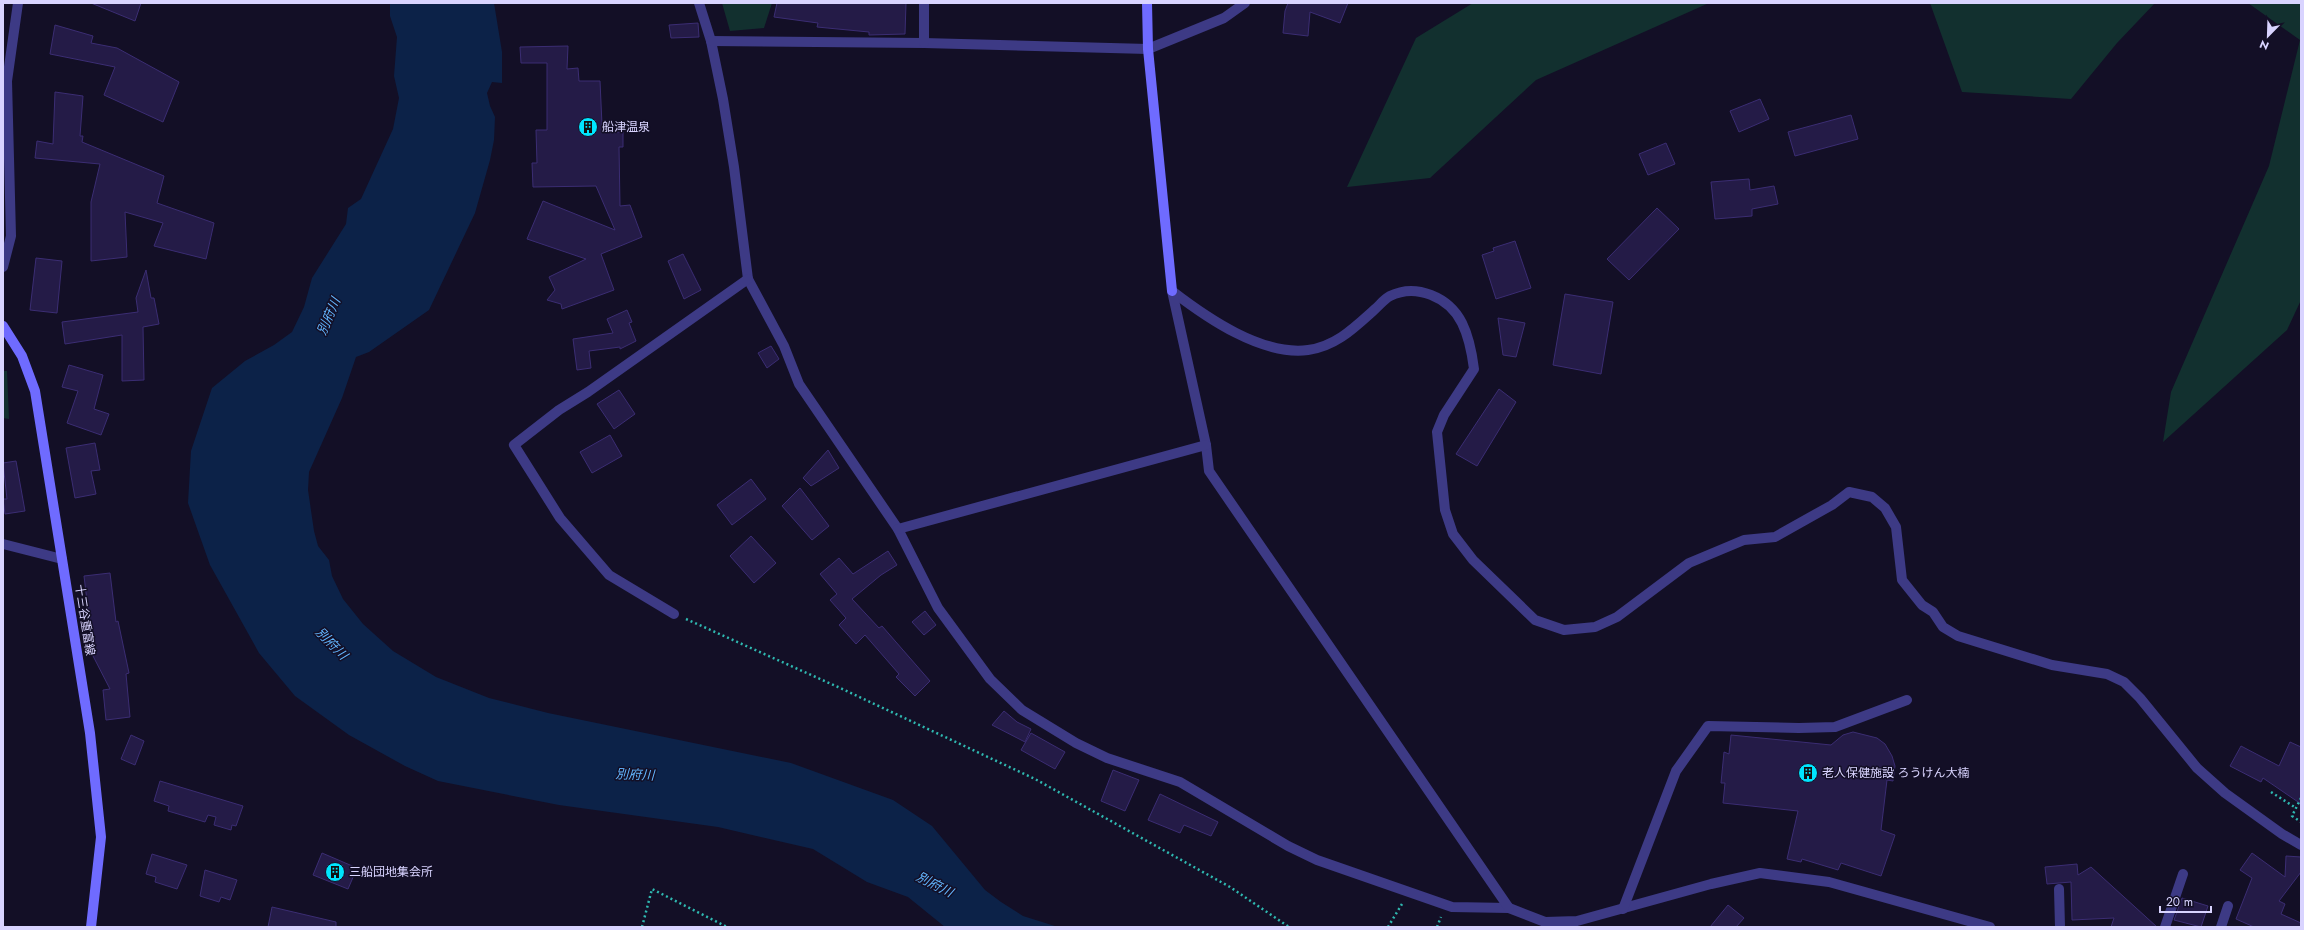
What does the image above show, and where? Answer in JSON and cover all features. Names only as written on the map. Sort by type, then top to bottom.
[{"type":"main road","points":[[1147,3],[1148,48],[1172,291]]},
{"type":"main road","name":"十三谷重富線","points":[[3,326],[22,356],[35,391],[90,733],[101,837],[91,927]]},
{"type":"street","points":[[3,267],[11,236],[5,81],[18,3]]},
{"type":"street","points":[[699,3],[711,41],[734,167],[748,279],[784,346],[799,384],[898,529],[938,608],[990,679],[1022,710],[1076,744],[1107,758],[1180,782],[1288,846],[1317,860],[1452,907],[1509,908],[1545,922],[1577,921],[1711,884],[1760,873],[1829,882],[1990,927]]},
{"type":"street","points":[[924,3],[924,43]]},
{"type":"street","points":[[711,41],[924,43],[1148,48],[1224,18],[1245,3]]},
{"type":"street","points":[[674,614],[609,575],[560,518],[514,445],[559,410],[588,392],[748,279]]},
{"type":"street","points":[[1172,291],[1191,305],[1236,332],[1284,350],[1308,350],[1336,342],[1389,296],[1407,290],[1429,293],[1446,303],[1461,322],[1471,349],[1474,369],[1444,415],[1437,432],[1445,510],[1452,534],[1473,560],[1535,620],[1564,630],[1595,627],[1617,617],[1689,563],[1744,540],[1775,537],[1832,505],[1849,492],[1872,497],[1885,508],[1896,526],[1902,580],[1922,605],[1934,612],[1943,627],[1958,636],[2052,665],[2107,674],[2124,682],[2140,698],[2203,773],[2225,793],[2282,834],[2301,845]]},
{"type":"street","points":[[1172,291],[1206,445],[1210,471],[1509,908]]},
{"type":"street","points":[[898,529],[1206,445]]},
{"type":"street","points":[[3,544],[62,559]]},
{"type":"street","points":[[1623,908],[1676,771],[1708,726],[1800,728],[1835,727],[1907,700]]},
{"type":"street","points":[[2166,927],[2183,874]]},
{"type":"street","points":[[2059,890],[2060,927]]},
{"type":"street","points":[[2221,927],[2228,906]]},
{"type":"path","points":[[674,614],[838,687],[1035,779],[1230,887],[1288,927]]},
{"type":"path","points":[[2271,792],[2296,808]]},
{"type":"path","points":[[2301,798],[2292,816],[2301,822]]},
{"type":"path","points":[[642,927],[652,889],[727,927]]},
{"type":"path","points":[[1388,927],[1409,893]]},
{"type":"green space","points":[[722,3],[772,3],[764,28],[730,31]]},
{"type":"green space","points":[[1473,3],[1709,3],[1536,80],[1430,178],[1347,187],[1416,38]]},
{"type":"green space","points":[[1930,3],[2155,3],[2117,43],[2071,99],[1962,92]]},
{"type":"green space","points":[[2248,3],[2301,3],[2301,300],[2287,330],[2163,442],[2171,392],[2269,166],[2300,40]]},
{"type":"green space","points":[[3,371],[7,371],[9,419],[3,418]]},
{"type":"water","name":"別府川","points":[[390,3],[494,3],[502,52],[502,83],[492,82],[487,93],[490,106],[495,117],[494,140],[475,213],[429,310],[369,352],[356,357],[342,398],[309,472],[308,490],[314,531],[318,546],[329,560],[332,576],[343,599],[363,624],[393,651],[436,677],[489,698],[548,713],[791,763],[893,800],[932,826],[985,890],[1023,916],[1058,927],[945,927],[908,897],[867,882],[813,849],[718,827],[559,805],[438,781],[405,766],[349,735],[295,696],[259,653],[210,565],[188,503],[191,451],[212,388],[245,361],[274,345],[292,332],[304,307],[312,278],[346,224],[348,208],[361,199],[393,129],[399,98],[394,76],[397,37],[390,16]]},
{"type":"building","points":[[91,3],[141,3],[135,21]]},
{"type":"building","points":[[777,3],[906,3],[905,34],[869,35],[869,32],[817,27],[818,23],[774,17]]},
{"type":"building","points":[[1288,3],[1348,3],[1340,23],[1310,12],[1308,36],[1283,33],[1285,11]]},
{"type":"building","points":[[698,23],[699,37],[671,38],[669,25]]},
{"type":"building","points":[[55,25],[93,36],[91,43],[117,48],[179,82],[163,122],[104,95],[115,67],[50,54]]},
{"type":"building","points":[[568,46],[567,69],[578,68],[579,81],[600,81],[602,125],[611,125],[611,132],[623,132],[623,147],[619,147],[620,206],[630,205],[642,237],[601,254],[614,290],[562,309],[561,304],[547,300],[555,290],[549,277],[586,259],[527,239],[543,201],[615,230],[596,186],[533,187],[532,163],[537,163],[536,130],[547,130],[547,63],[521,63],[520,47]]},
{"type":"building","points":[[55,92],[83,96],[80,136],[83,136],[82,142],[164,176],[157,203],[214,223],[206,259],[154,246],[163,223],[125,212],[127,257],[91,261],[91,202],[100,164],[35,158],[37,141],[53,144]]},
{"type":"building","points":[[1760,99],[1769,119],[1739,132],[1730,111]]},
{"type":"building","points":[[1851,115],[1858,139],[1795,156],[1788,132]]},
{"type":"building","points":[[1666,143],[1675,164],[1648,175],[1639,154]]},
{"type":"building","points":[[1749,179],[1750,190],[1774,186],[1778,204],[1752,209],[1752,216],[1715,219],[1711,182]]},
{"type":"building","points":[[1657,208],[1679,229],[1629,280],[1607,259]]},
{"type":"building","points":[[1515,241],[1531,288],[1496,299],[1482,255],[1494,251],[1493,248]]},
{"type":"building","points":[[683,254],[701,290],[684,299],[668,261]]},
{"type":"building","points":[[36,258],[62,261],[57,313],[30,310]]},
{"type":"building","points":[[146,270],[151,298],[154,298],[159,324],[143,327],[144,380],[122,381],[122,335],[65,344],[62,322],[138,312],[136,298]]},
{"type":"building","points":[[1565,294],[1613,302],[1601,374],[1553,365]]},
{"type":"building","points":[[627,310],[632,322],[629,323],[636,341],[620,349],[620,347],[589,351],[591,368],[577,370],[573,339],[613,333],[607,319]]},
{"type":"building","points":[[1498,318],[1525,323],[1516,357],[1503,355]]},
{"type":"building","points":[[771,346],[779,359],[767,368],[758,353]]},
{"type":"building","points":[[69,365],[103,375],[94,409],[109,414],[101,435],[67,423],[78,391],[62,387]]},
{"type":"building","points":[[1499,389],[1516,402],[1477,466],[1456,454]]},
{"type":"building","points":[[619,390],[635,414],[614,429],[597,404]]},
{"type":"building","points":[[610,435],[622,456],[592,473],[580,452]]},
{"type":"building","points":[[95,443],[100,470],[91,471],[96,494],[75,498],[66,448]]},
{"type":"building","points":[[828,450],[839,468],[811,486],[803,478]]},
{"type":"building","points":[[16,461],[25,511],[5,514],[3,499],[7,499],[3,463]]},
{"type":"building","points":[[751,479],[766,499],[732,525],[717,505]]},
{"type":"building","points":[[800,488],[829,526],[812,540],[782,506]]},
{"type":"building","points":[[751,536],[776,563],[754,583],[730,556]]},
{"type":"building","points":[[888,551],[897,565],[881,575],[852,599],[879,628],[882,626],[930,681],[915,696],[896,677],[899,674],[865,635],[856,644],[839,625],[846,618],[830,600],[837,594],[820,574],[839,558],[853,574]]},
{"type":"building","points":[[110,573],[116,622],[118,621],[129,673],[126,674],[130,717],[106,720],[103,690],[110,689],[92,654],[96,652],[88,635],[91,634],[84,576]]},
{"type":"building","points":[[925,611],[936,625],[924,635],[912,622]]},
{"type":"building","points":[[1004,711],[1017,722],[1031,729],[1025,742],[992,725]]},
{"type":"building","name":"老人保健施設 ろうけん大楠","points":[[1853,732],[1877,738],[1885,744],[1892,756],[1895,766],[1893,781],[1887,780],[1881,830],[1895,835],[1881,876],[1841,863],[1838,870],[1802,859],[1801,862],[1787,859],[1798,811],[1723,803],[1725,783],[1721,783],[1724,752],[1729,754],[1731,735],[1831,745],[1843,735]]},
{"type":"building","points":[[1031,733],[1065,752],[1055,769],[1021,750]]},
{"type":"building","points":[[131,735],[144,741],[135,765],[121,759]]},
{"type":"building","points":[[2290,742],[2301,747],[2301,804],[2263,778],[2261,782],[2230,766],[2241,746],[2279,766]]},
{"type":"building","points":[[1113,770],[1139,780],[1125,811],[1101,801]]},
{"type":"building","points":[[160,781],[243,806],[236,826],[232,825],[231,830],[214,825],[216,817],[208,815],[205,822],[168,811],[169,806],[154,801]]},
{"type":"building","points":[[1160,794],[1218,822],[1211,836],[1184,825],[1180,833],[1148,820]]},
{"type":"building","name":"三船団地集会所","points":[[322,853],[357,868],[348,889],[313,875]]},
{"type":"building","points":[[2252,853],[2285,877],[2286,856],[2301,857],[2301,872],[2279,901],[2285,904],[2281,914],[2301,923],[2301,927],[2254,927],[2236,919],[2252,878],[2240,870]]},
{"type":"building","points":[[152,854],[187,865],[177,889],[155,882],[156,877],[146,874]]},
{"type":"building","points":[[2077,864],[2078,875],[2091,867],[2157,927],[2111,927],[2114,918],[2072,920],[2071,882],[2047,884],[2045,867]]},
{"type":"building","points":[[205,870],[237,880],[230,900],[221,897],[219,902],[200,896]]},
{"type":"building","points":[[2182,898],[2208,906],[2201,927],[2174,920]]},
{"type":"building","points":[[1728,905],[1744,918],[1736,927],[1710,927]]},
{"type":"building","points":[[272,907],[336,922],[336,927],[268,927]]},
{"type":"place","name":"船津温泉","points":[[588,127]]},
{"type":"place","name":"老人保健施設 ろうけん大楠","points":[[1808,773]]},
{"type":"place","name":"三船団地集会所","points":[[335,872]]}]
